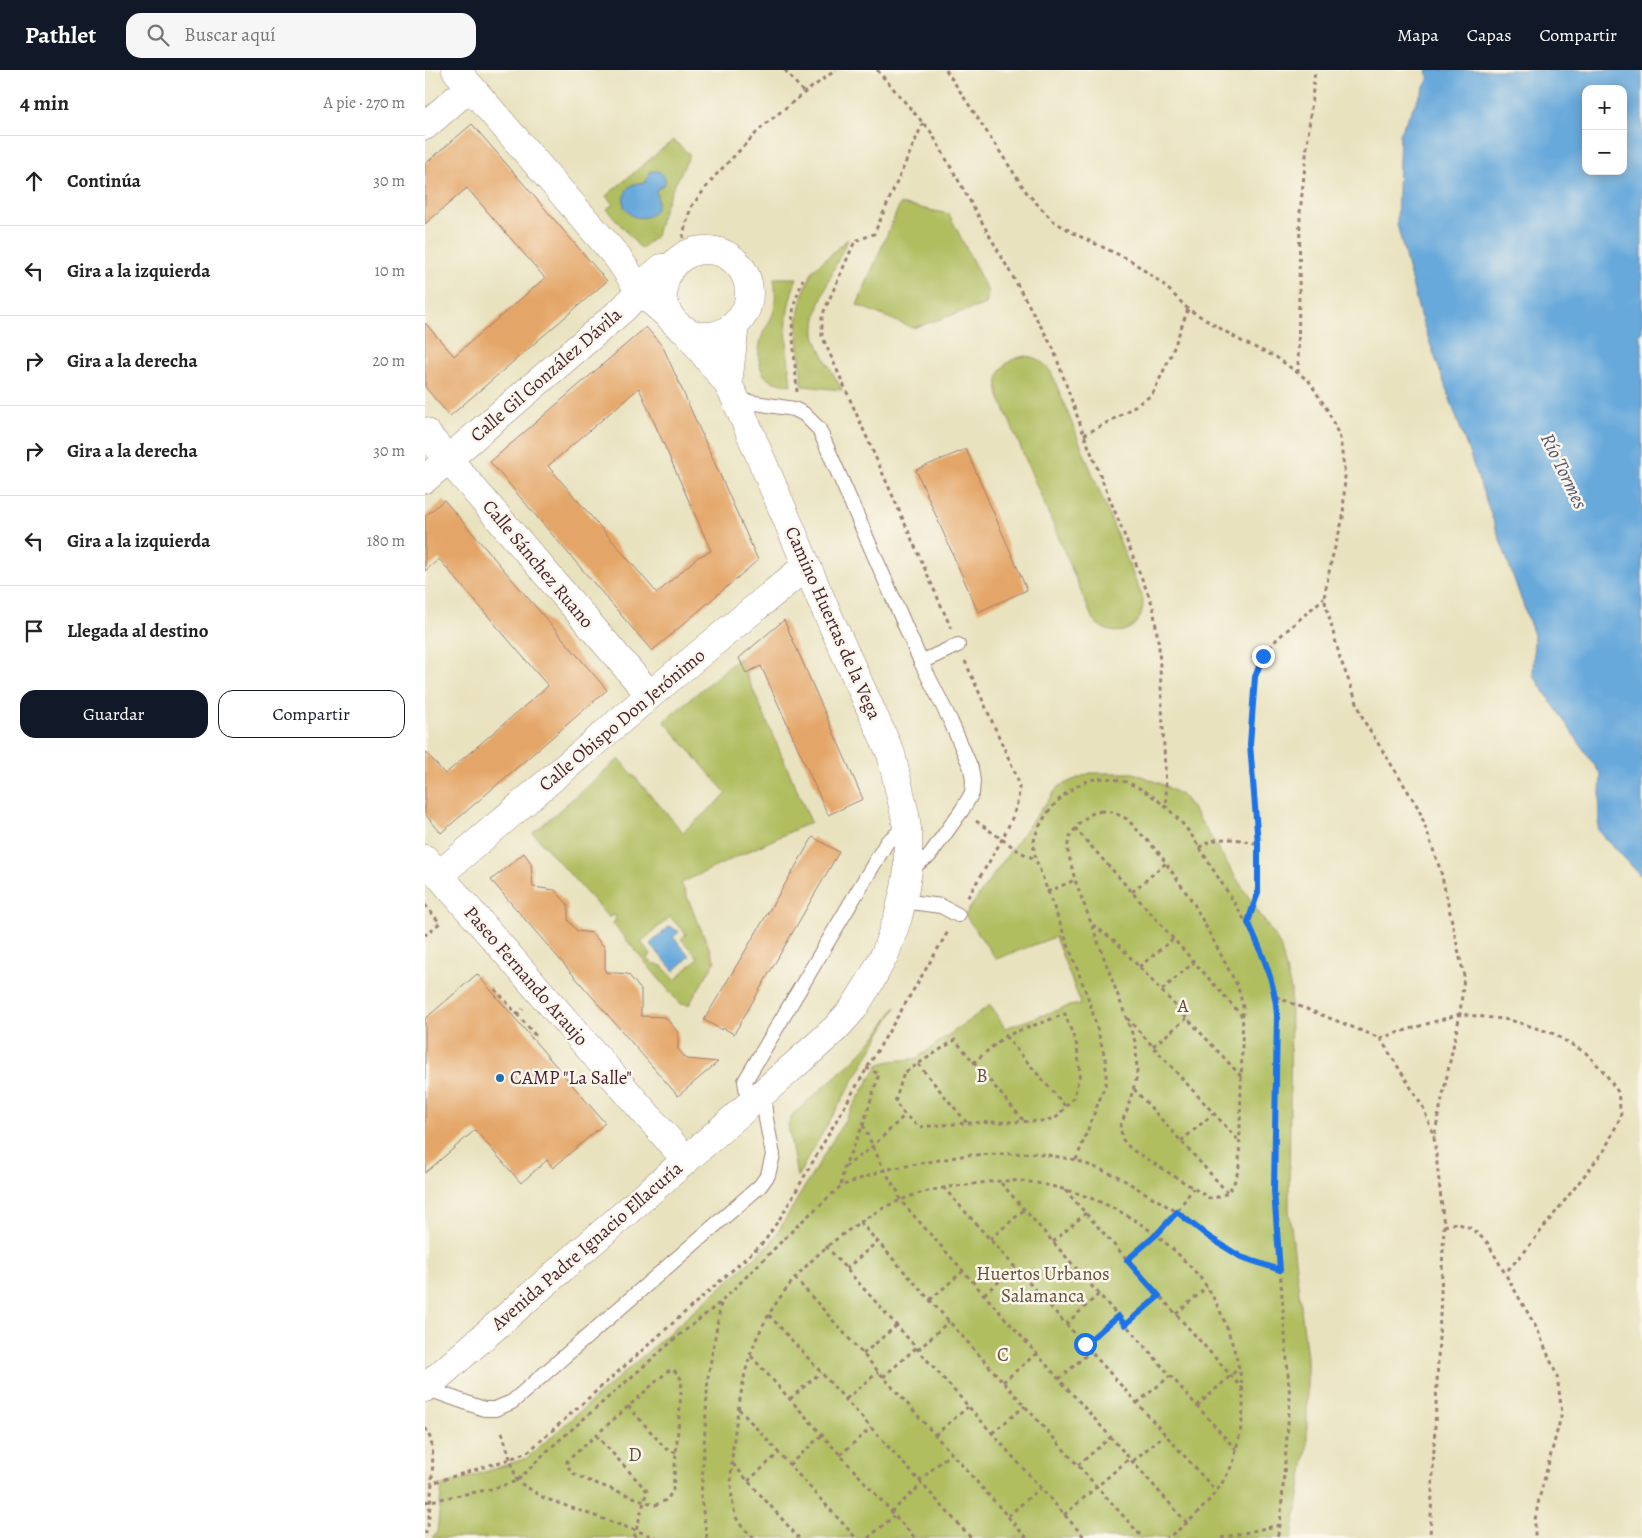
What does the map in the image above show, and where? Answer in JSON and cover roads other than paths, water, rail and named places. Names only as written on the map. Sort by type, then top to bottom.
[{"type":"street","points":[[425,126],[463,78]]},
{"type":"street","name":"Camino Huertas de la Vega","points":[[463,78],[618,258],[640,291],[678,324],[732,392],[891,754],[901,789],[907,826],[908,870]]},
{"type":"street","points":[[710,250],[724,254],[735,261],[744,272],[749,300],[744,313],[735,324],[724,332],[701,335],[678,324],[664,301],[663,291],[668,273],[675,261],[696,251],[710,250]]},
{"type":"street","name":"Camino Huertas de la Vega","points":[[618,258],[635,267],[649,270],[675,261]]},
{"type":"street","name":"Calle Gil González Dávila","points":[[425,479],[623,309],[640,291],[643,284],[675,261]]},
{"type":"street","name":"Camino Huertas de la Vega","points":[[732,392],[735,324]]},
{"type":"street","name":"Calle Sánchez Ruano","points":[[425,432],[650,696]]},
{"type":"street","name":"Calle Obispo Don Jerónimo","points":[[432,867],[650,696],[807,566]]},
{"type":"street","name":"Paseo Fernando Araujo","points":[[432,867],[686,1160]]},
{"type":"street","name":"Avenida Padre Ignacio Ellacuría","points":[[425,1388],[836,1028],[853,1009],[885,954],[903,901],[908,870]]},
{"type":"lane","points":[[732,392],[794,409],[804,414],[819,429],[921,662],[951,722],[971,768],[973,780],[971,793],[962,810],[929,856],[908,870]]},
{"type":"lane","points":[[921,662],[958,645]]},
{"type":"lane","points":[[425,1388],[485,1409],[495,1409],[512,1402],[760,1186],[768,1175],[773,1155],[766,1119],[745,1081],[887,842],[907,826]]},
{"type":"lane","points":[[903,901],[941,906],[958,915]]},
{"type":"water","name":"Río Tormes","points":[[1427,70],[1642,70],[1642,331],[1639,335],[1642,343],[1642,877],[1598,830],[1601,775],[1533,675],[1534,635],[1420,315],[1397,224],[1400,132],[1429,78]]},
{"type":"water","points":[[651,171],[659,171],[665,177],[665,184],[656,190],[656,208],[650,215],[645,217],[632,216],[624,207],[626,192],[635,184],[645,183]]},
{"type":"water","points":[[670,926],[679,932],[673,937],[690,956],[674,971],[650,944]]},
{"type":"place","name":"CAMP \"La Salle\"","points":[[500,1078]]},
{"type":"park label","name":"A","points":[[1183,1006]]},
{"type":"park label","name":"B","points":[[982,1076]]},
{"type":"park label","name":"Huertos Urbanos Salamanca","points":[[1043,1285]]},
{"type":"park label","name":"C","points":[[1003,1355]]},
{"type":"park label","name":"D","points":[[635,1455]]}]
